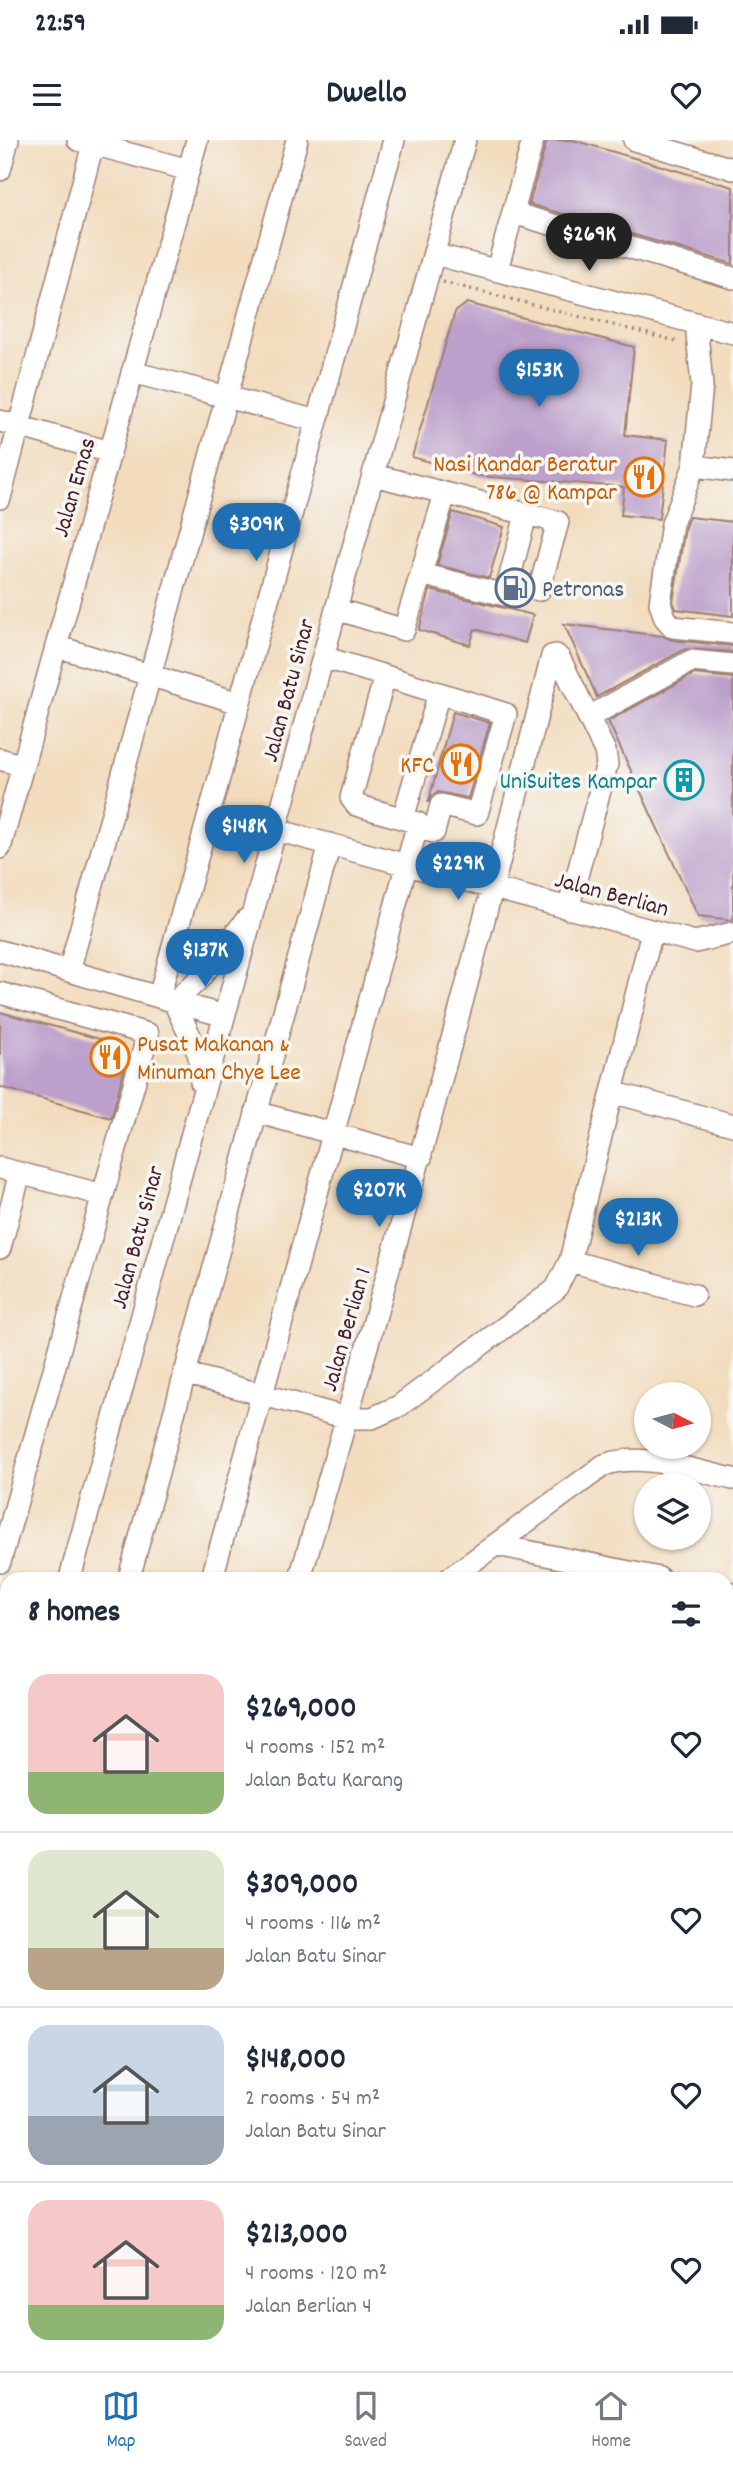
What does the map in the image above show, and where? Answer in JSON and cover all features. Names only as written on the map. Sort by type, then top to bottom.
[{"type":"street","points":[[0,170],[8,140]]},
{"type":"street","name":"Jalan Emas","points":[[0,848],[197,140]]},
{"type":"street","points":[[69,971],[297,140]]},
{"type":"street","points":[[202,1097],[199,1055],[166,999],[239,704],[394,140]]},
{"type":"street","name":"Jalan Batu Sinar","points":[[72,1572],[465,140]]},
{"type":"street","points":[[497,271],[533,140]]},
{"type":"street","points":[[634,140],[667,145],[733,169]]},
{"type":"street","points":[[0,498],[9,424],[86,142],[189,170]]},
{"type":"street","points":[[513,213],[733,278]]},
{"type":"street","points":[[434,254],[733,333]]},
{"type":"street","points":[[695,324],[702,385],[694,466],[672,524],[660,603],[665,618],[673,627],[733,633]]},
{"type":"street","points":[[132,372],[317,421]]},
{"type":"street","points":[[9,424],[110,452]]},
{"type":"street","points":[[694,466],[733,471]]},
{"type":"street","points":[[374,475],[558,522],[539,590],[508,582]]},
{"type":"street","points":[[337,610],[404,630],[445,494]]},
{"type":"street","points":[[421,574],[505,595],[526,515]]},
{"type":"street","points":[[56,646],[239,704]]},
{"type":"street","name":"Jalan Berlian 1","points":[[302,1572],[421,1158],[494,890],[552,656],[556,655],[560,659],[589,717]]},
{"type":"street","points":[[323,657],[385,676],[506,714],[477,814],[442,805],[434,832],[356,805],[351,798],[385,676]]},
{"type":"street","points":[[568,909],[607,764],[605,751],[589,717],[691,661],[733,666]]},
{"type":"street","points":[[214,1572],[408,865],[410,823],[439,693]]},
{"type":"street","points":[[0,759],[23,766]]},
{"type":"street","name":"Jalan Berlian","points":[[276,830],[695,942],[733,933]]},
{"type":"street","points":[[131,1572],[330,844]]},
{"type":"street","points":[[166,999],[198,980],[254,911]]},
{"type":"street","points":[[184,1373],[347,1418],[372,1418],[399,1406],[556,1289],[570,1261],[652,931]]},
{"type":"street","points":[[0,951],[225,1016]]},
{"type":"street","points":[[0,993],[148,1034],[0,1562]]},
{"type":"street","points":[[612,1092],[733,1125]]},
{"type":"street","points":[[256,1112],[421,1158]]},
{"type":"street","points":[[0,1248],[10,1171],[103,1195]]},
{"type":"street","points":[[570,1261],[694,1295]]},
{"type":"street","points":[[459,1572],[604,1465],[618,1460],[640,1459],[733,1479]]},
{"type":"street","points":[[497,1545],[630,1572]]},
{"type":"path","points":[[428,278],[698,346]]},
{"type":"building","points":[[547,140],[573,140],[733,187],[733,264],[529,204]]},
{"type":"building","points":[[467,303],[634,347],[625,435],[668,440],[659,519],[621,515],[624,487],[479,476],[412,457],[455,312]]},
{"type":"building","points":[[453,512],[504,527],[489,578],[437,565]]},
{"type":"building","points":[[689,517],[733,522],[733,616],[676,609],[673,602]]},
{"type":"building","points":[[430,590],[533,615],[525,643],[475,629],[470,645],[419,630]]},
{"type":"building","points":[[564,624],[733,646],[733,652],[685,649],[597,697]]},
{"type":"building","name":"UniSuites Kampar","points":[[694,674],[733,678],[733,920],[698,916],[608,721]]},
{"type":"building","name":"KFC","points":[[453,712],[490,723],[468,798],[438,792],[432,795],[428,803]]},
{"type":"building","points":[[0,1012],[122,1045],[126,1063],[111,1118],[0,1087]]},
{"type":"place","name":"Nasi Kandar Beratur 786 @ Kampar","points":[[644,477]]},
{"type":"place","name":"Petronas","points":[[515,588]]},
{"type":"place","name":"KFC","points":[[461,764]]},
{"type":"place","name":"UniSuites Kampar","points":[[684,780]]},
{"type":"place","name":"Pusat Makanan & Minuman Chye Lee","points":[[110,1057]]}]
